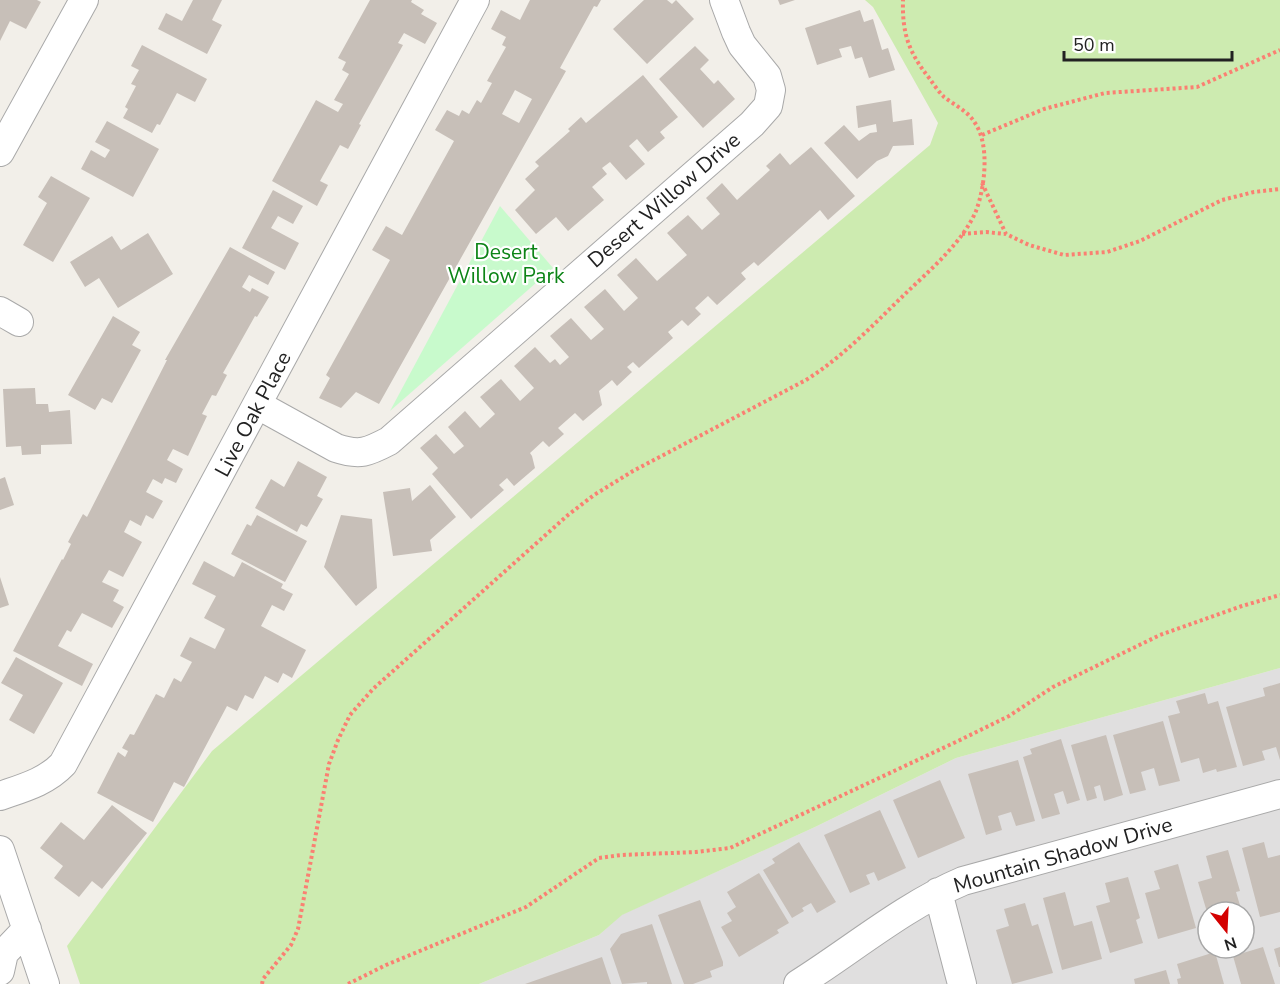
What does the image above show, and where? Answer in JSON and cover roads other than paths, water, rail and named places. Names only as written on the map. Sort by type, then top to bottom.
[{"type":"street","points":[[0,152],[8,119],[84,0]]},
{"type":"street","name":"Live Oak Place","points":[[0,796],[38,783],[53,775],[63,764],[475,0]]},
{"type":"street","name":"Desert Willow Drive","points":[[258,405],[336,448],[349,452],[364,453],[389,441],[752,124],[768,106],[771,90],[766,76],[742,45],[724,0]]},
{"type":"street","name":"Mountain Shadow Drive","points":[[798,984],[844,955],[884,925],[938,892],[963,881],[1280,794]]},
{"type":"street","points":[[0,850],[45,984]]},
{"type":"street","points":[[938,892],[962,984]]},
{"type":"street","points":[[0,971],[4,953],[27,929]]},
{"type":"park label","name":"Desert Willow Park","points":[[506,264]]}]
